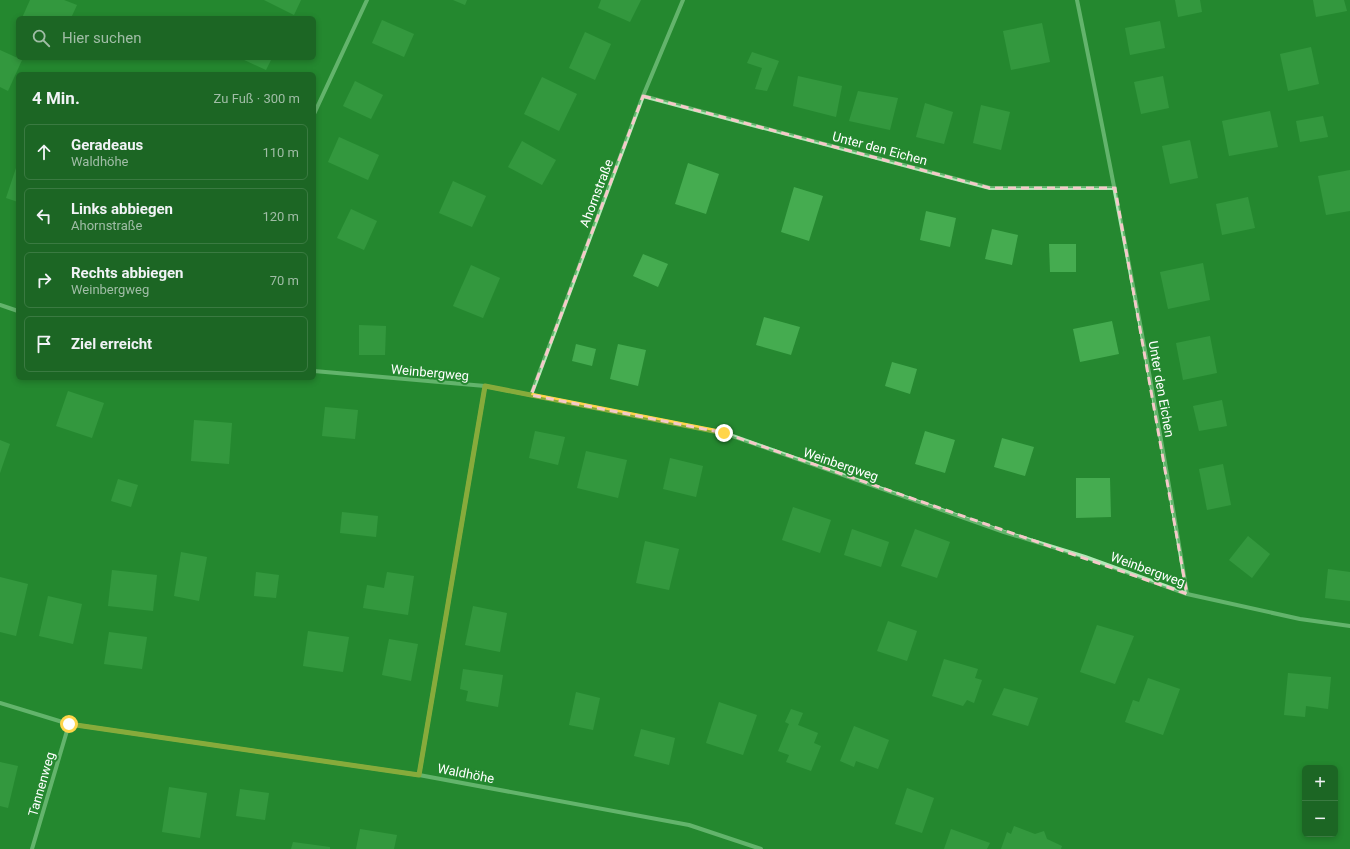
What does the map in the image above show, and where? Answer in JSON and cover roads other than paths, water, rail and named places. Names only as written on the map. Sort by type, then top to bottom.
[{"type":"street","points":[[316,110],[367,0]]},
{"type":"street","name":"Ahornstraße","points":[[531,395],[643,96],[683,0]]},
{"type":"street","name":"Unter den Eichen","points":[[1077,0],[1115,188],[1166,466],[1187,594]]},
{"type":"street","name":"Unter den Eichen","points":[[643,96],[990,188],[1115,188]]},
{"type":"street","points":[[0,305],[16,310]]},
{"type":"street","name":"Weinbergweg","points":[[316,371],[485,386],[724,433],[1004,532],[1085,557],[1187,594],[1300,619],[1350,626]]},
{"type":"street","points":[[419,775],[485,386]]},
{"type":"street","name":"Waldhöhe","points":[[0,703],[69,724],[419,775],[689,825],[761,849]]},
{"type":"street","name":"Tannenweg","points":[[32,849],[69,724]]}]
